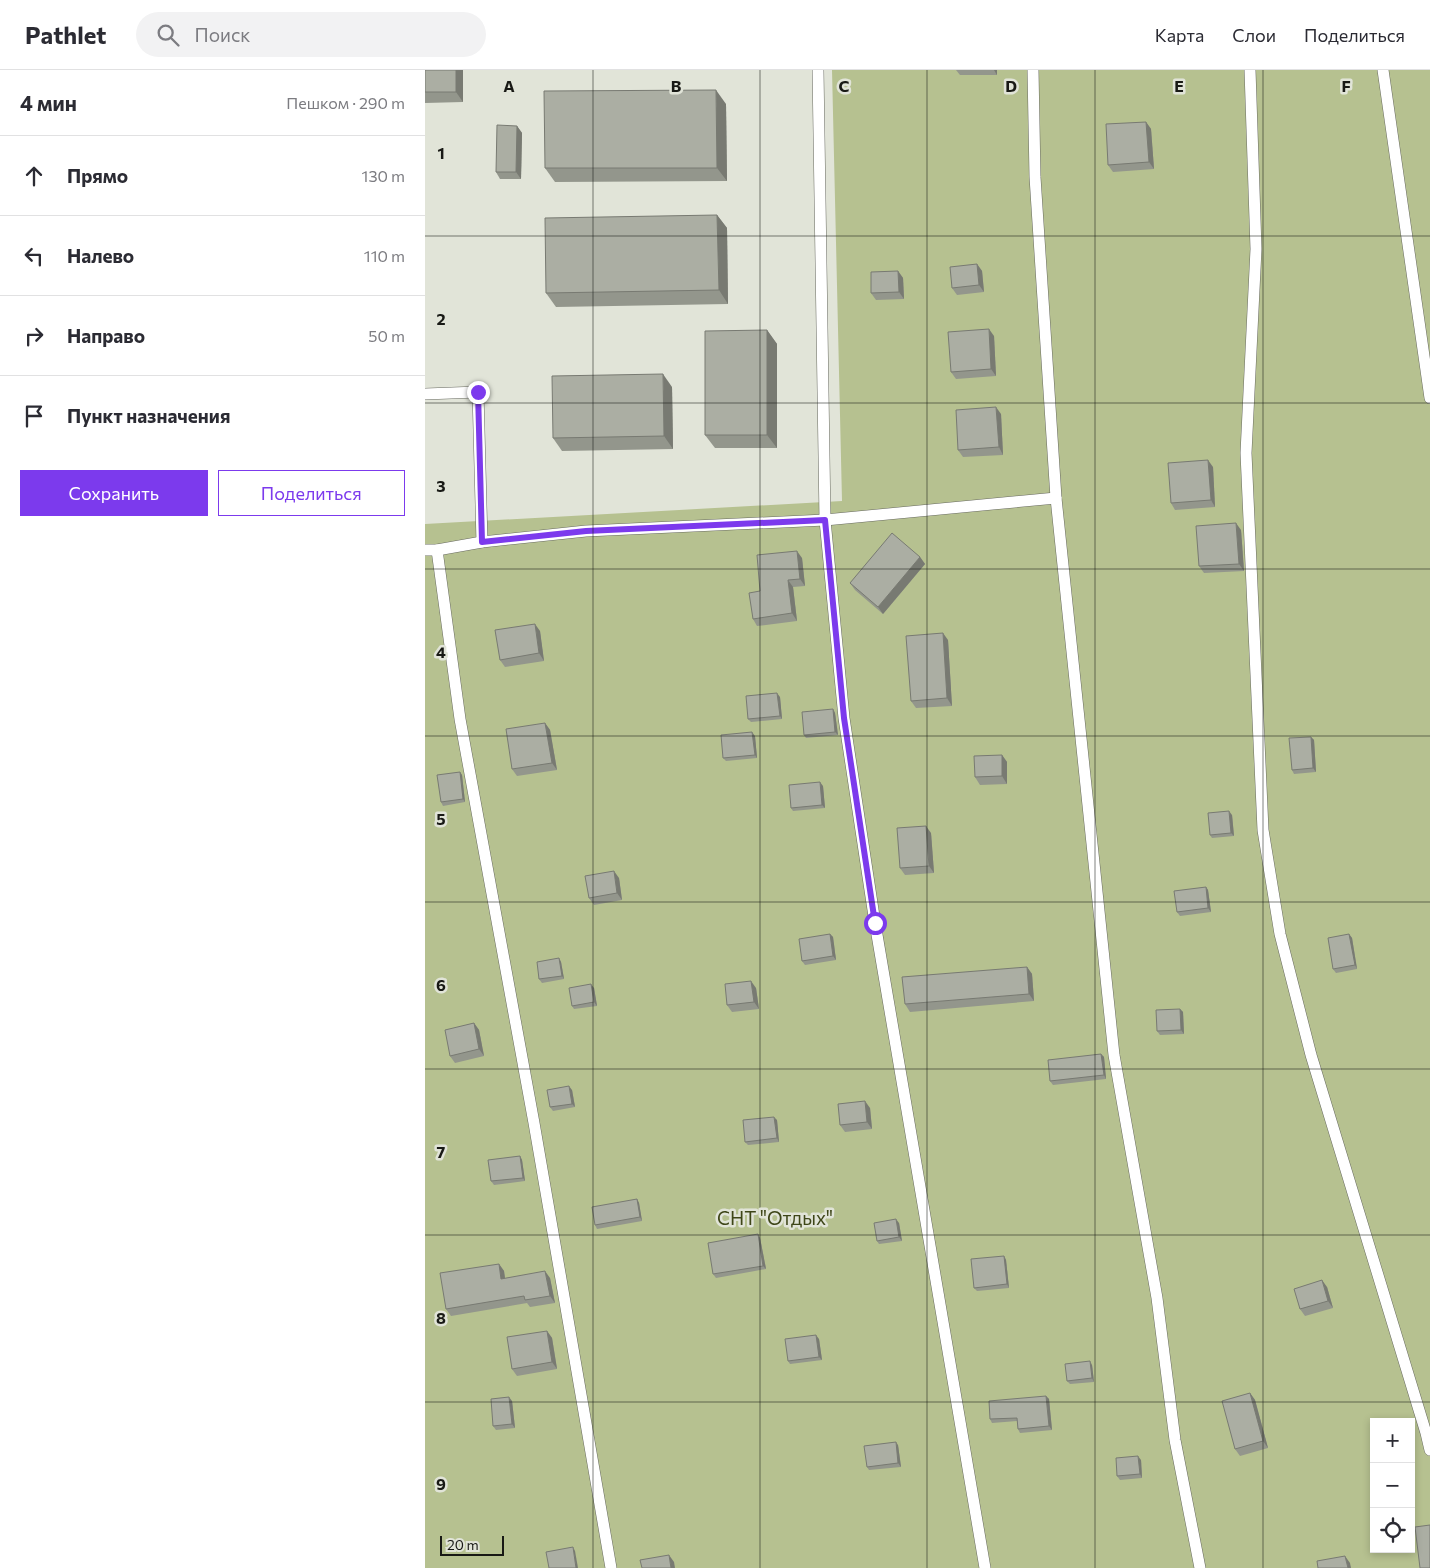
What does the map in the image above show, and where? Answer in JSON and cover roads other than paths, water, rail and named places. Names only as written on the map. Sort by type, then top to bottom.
[{"type":"lane","points":[[818,70],[825,520],[844,718],[877,933],[985,1568]]},
{"type":"lane","points":[[1033,70],[1035,177],[1056,498],[1114,1054],[1157,1298],[1175,1440],[1200,1568]]},
{"type":"lane","points":[[1250,70],[1256,248],[1246,453],[1263,830],[1280,934],[1311,1055],[1427,1433],[1430,1450]]},
{"type":"lane","points":[[1383,70],[1430,398]]},
{"type":"lane","points":[[425,394],[478,392],[482,542]]},
{"type":"lane","points":[[425,550],[586,531],[825,520],[1056,498]]},
{"type":"lane","points":[[437,550],[461,719],[611,1568]]},
{"type":"park label","name":"СНТ \"Отдых\"","points":[[775,1218]]}]
